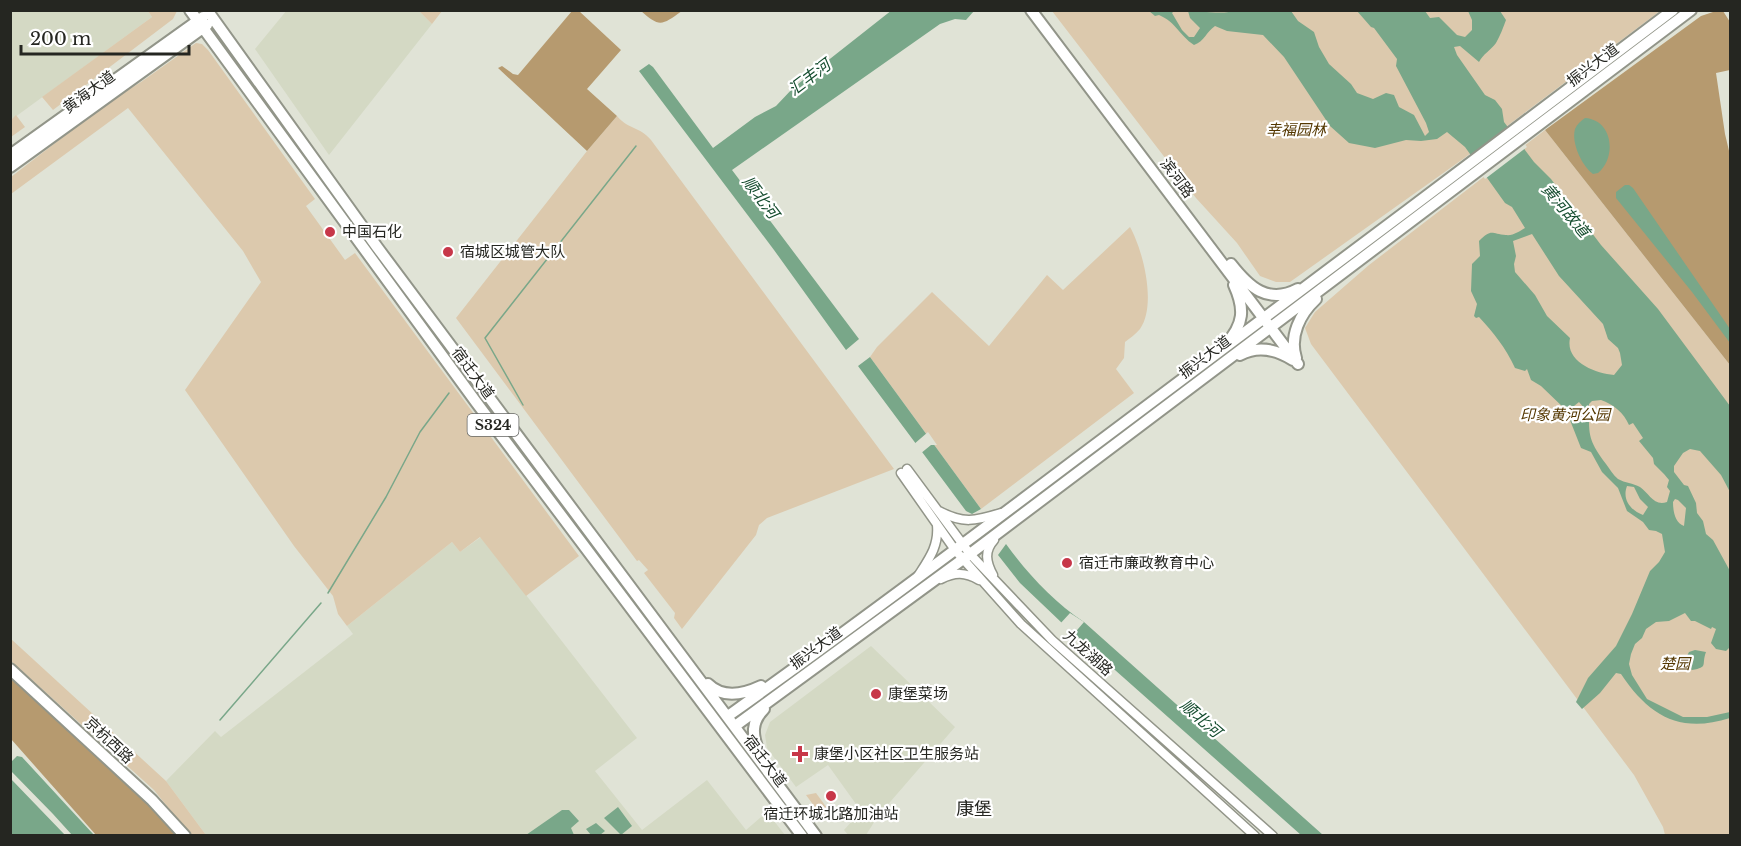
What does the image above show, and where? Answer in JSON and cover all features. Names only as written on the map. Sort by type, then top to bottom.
[{"type":"main road","name":"宿迁大道","points":[[190,10],[476,402],[802,836]]},
{"type":"main road","name":"滨河路","points":[[1031,10],[1298,364]]},
{"type":"main road","name":"振兴大道","points":[[728,716],[1007,511],[1355,263],[1466,180],[1529,125],[1673,10]]},
{"type":"main road","name":"振兴大道","points":[[1268,323],[1341,261],[1459,170],[1529,125],[1691,10]]},
{"type":"main road","name":"宿迁大道","points":[[209,15],[377,247],[816,836]]},
{"type":"main road","name":"黄海大道","points":[[10,167],[209,15]]},
{"type":"main road","name":"黄海大道","points":[[10,155],[200,24]]},
{"type":"main road","points":[[1197,230],[1215,244],[1251,286],[1272,295],[1296,291],[1341,261]]},
{"type":"main road","points":[[1197,230],[1235,286],[1243,308],[1236,330],[1205,370]]},
{"type":"main road","points":[[1298,364],[1294,342],[1302,314],[1355,263]]},
{"type":"main road","points":[[1205,370],[1255,350],[1276,352],[1298,364]]},
{"type":"main road","name":"振兴大道","points":[[735,726],[1007,525],[1205,370]]},
{"type":"main road","points":[[690,666],[713,689],[736,695],[747,693],[788,673]]},
{"type":"main road","name":"京杭西路","points":[[10,669],[153,800],[185,836]]},
{"type":"main road","points":[[774,778],[754,741],[753,726],[763,709],[793,684]]},
{"type":"street","name":"九龙湖路","points":[[958,547],[936,510],[904,471],[937,525],[966,556],[984,583],[1021,624],[1255,836]]},
{"type":"street","points":[[936,510],[951,518],[969,521],[1007,511]]},
{"type":"street","points":[[915,580],[934,549],[937,540],[937,525]]},
{"type":"street","points":[[998,583],[990,568],[988,547],[1007,525]]},
{"type":"street","name":"九龙湖路","points":[[966,556],[998,583],[1052,640],[1273,836]]},
{"type":"street","points":[[924,587],[957,573],[972,576],[984,583]]},
{"type":"shaded area","points":[[287,10],[419,11],[432,24],[329,155],[255,49]]},
{"type":"shaded area","points":[[11,11],[148,11],[152,17],[11,120]]},
{"type":"shaded area","points":[[572,11],[579,11],[621,50],[587,89],[617,116],[587,151],[498,68],[502,66],[518,75]]},
{"type":"shaded area","points":[[641,11],[682,11],[661,23]]},
{"type":"shaded area","points":[[1723,11],[1730,22],[1730,70],[1716,73],[1730,155],[1730,365],[1545,130],[1701,16]]},
{"type":"shaded area","points":[[481,537],[637,738],[595,771],[642,830],[707,780],[746,830],[767,812],[785,835],[206,835],[166,781],[215,731],[221,737],[353,634],[347,626],[452,542],[460,552]]},
{"type":"shaded area","points":[[871,646],[955,727],[878,816],[866,835],[848,835],[844,830],[861,811],[828,765],[796,787],[767,748],[765,735],[770,722]]},
{"type":"shaded area","points":[[10,673],[129,782],[181,835],[96,835],[11,739]]},
{"type":"green space","points":[[148,11],[177,11],[173,19],[53,110],[42,97],[152,17]]},
{"type":"green space","points":[[419,11],[442,11],[432,24]]},
{"type":"green space","name":"幸福园林","points":[[1052,11],[1660,11],[1463,159],[1290,282],[1276,282],[1260,276],[1237,243],[1196,198]]},
{"type":"green space","points":[[196,43],[202,44],[208,50],[315,199],[306,206],[345,260],[355,253],[579,556],[526,596],[480,537],[460,552],[452,542],[347,626],[338,614],[333,596],[294,546],[185,390],[261,282],[243,251],[128,108],[11,194],[11,177],[107,103]]},
{"type":"green space","points":[[16,115],[25,127],[11,137],[11,120]]},
{"type":"green space","points":[[617,116],[651,140],[894,469],[767,518],[759,525],[756,535],[682,629],[674,618],[675,613],[644,573],[648,570],[639,560],[637,561],[456,318]]},
{"type":"green space","name":"印象黄河公园","points":[[1545,130],[1730,365],[1730,835],[1665,835],[1663,827],[1634,775],[1311,344],[1305,328],[1315,312],[1369,265]]},
{"type":"green space","points":[[1130,227],[1143,263],[1148,292],[1147,306],[1145,319],[1140,329],[1125,342],[1124,358],[1116,369],[1134,393],[981,509],[870,357],[877,347],[932,292],[989,346],[1047,275],[1063,290]]},
{"type":"green space","points":[[10,638],[166,781],[206,835],[190,835],[154,790],[11,661]]},
{"type":"green space","points":[[816,793],[827,808],[823,818],[806,795]]},
{"type":"water","name":"汇丰河","points":[[892,10],[974,11],[966,20],[955,19],[940,24],[732,170],[859,339],[846,350],[639,71],[649,64],[653,67],[713,148],[755,117],[776,106],[793,88]]},
{"type":"water","name":"黄河故道","points":[[1149,11],[1174,11],[1172,13],[1182,30],[1189,37],[1194,37],[1200,28],[1190,18],[1188,11],[1220,13],[1291,11],[1298,21],[1314,32],[1319,47],[1329,64],[1351,84],[1357,93],[1373,99],[1386,93],[1394,95],[1399,107],[1414,115],[1425,136],[1429,132],[1426,123],[1396,66],[1397,59],[1374,28],[1357,11],[1425,11],[1430,18],[1439,17],[1457,35],[1465,37],[1472,30],[1472,20],[1468,11],[1500,11],[1506,20],[1496,43],[1479,62],[1460,46],[1454,47],[1457,55],[1485,95],[1495,100],[1502,109],[1504,122],[1534,162],[1551,179],[1601,245],[1658,309],[1730,406],[1730,492],[1721,475],[1700,451],[1690,449],[1683,453],[1674,466],[1674,472],[1684,485],[1688,486],[1706,534],[1713,540],[1730,571],[1730,647],[1726,651],[1716,649],[1711,643],[1716,629],[1691,621],[1685,613],[1669,621],[1656,622],[1646,629],[1642,638],[1635,644],[1629,664],[1632,675],[1647,699],[1683,717],[1707,717],[1730,712],[1730,718],[1696,724],[1667,718],[1643,701],[1621,674],[1616,673],[1600,693],[1582,709],[1576,702],[1588,678],[1616,646],[1650,571],[1665,552],[1662,534],[1649,530],[1643,522],[1627,511],[1618,488],[1602,472],[1591,452],[1581,448],[1566,410],[1541,386],[1531,380],[1527,369],[1525,371],[1515,368],[1494,334],[1479,317],[1474,316],[1477,304],[1471,291],[1472,264],[1480,256],[1479,241],[1489,233],[1511,235],[1525,228],[1512,207],[1505,203],[1465,147],[1447,132],[1437,139],[1406,140],[1375,148],[1349,143],[1330,126],[1284,57],[1263,35],[1227,31],[1215,26],[1194,45],[1170,21],[1159,15],[1155,16]],"holes":[[[1532,234],[1559,276],[1603,324],[1608,339],[1620,353],[1622,365],[1614,375],[1590,369],[1572,354],[1570,338],[1547,316],[1535,295],[1515,272],[1516,256],[1513,241]],[[1601,400],[1610,404],[1621,413],[1629,425],[1633,423],[1643,438],[1639,441],[1653,458],[1654,464],[1669,480],[1667,487],[1670,491],[1667,502],[1655,501],[1640,487],[1618,479],[1613,474],[1595,448],[1590,436],[1589,404],[1592,401]],[[1579,402],[1585,409],[1583,421],[1578,417],[1574,406]],[[1627,486],[1634,487],[1640,499],[1648,507],[1643,515],[1631,507],[1626,500]],[[1675,499],[1686,508],[1684,526],[1674,513]]]},
{"type":"water","points":[[1585,118],[1602,125],[1609,140],[1608,158],[1598,173],[1593,174],[1581,160],[1574,135],[1578,124]]},
{"type":"water","points":[[1625,185],[1633,188],[1730,329],[1730,343],[1616,198],[1616,192]]},
{"type":"water","points":[[870,357],[981,509],[972,514],[966,511],[858,366]]},
{"type":"water","points":[[1006,544],[1051,596],[1084,622],[1323,835],[1301,835],[1062,623],[1020,583],[998,555]]},
{"type":"water","points":[[1695,650],[1706,652],[1703,666],[1692,670],[1688,666],[1691,661],[1687,656],[1689,652]]},
{"type":"water","points":[[17,756],[22,757],[94,835],[72,835],[11,771],[11,762]]},
{"type":"water","points":[[11,779],[65,835],[11,835]]},
{"type":"water","points":[[618,807],[632,826],[621,835],[604,818]]},
{"type":"water","points":[[562,810],[569,810],[579,821],[571,828],[574,835],[526,835]]},
{"type":"water","points":[[596,823],[605,831],[600,835],[591,835],[586,829]]},
{"type":"pier","points":[[1510,125],[1527,147],[1485,179],[1469,157]]},
{"type":"pier","points":[[928,432],[937,445],[931,445],[920,454],[913,445]]},
{"type":"pier","points":[[1070,613],[1084,622],[1072,636],[1059,625]]},
{"type":"waterway","points":[[523,405],[485,338],[636,146]]},
{"type":"waterway","points":[[328,593],[386,497],[420,432],[449,393]]},
{"type":"waterway","points":[[220,720],[321,603]]},
{"type":"place","name":"中国石化","points":[[330,232]]},
{"type":"place","name":"宿城区城管大队","points":[[448,252]]},
{"type":"place","name":"宿迁市廉政教育中心","points":[[1067,563]]},
{"type":"place","name":"康堡菜场","points":[[876,694]]},
{"type":"place","name":"康堡小区社区卫生服务站","points":[[800,754]]},
{"type":"place","name":"宿迁环城北路加油站","points":[[831,796]]},
{"type":"district","name":"康堡","points":[[974,809]]},
{"type":"water label","name":"顺北河","points":[[761,197]]},
{"type":"water label","name":"顺北河","points":[[1201,718]]},
{"type":"park label","name":"楚园","points":[[1675,664]]}]
